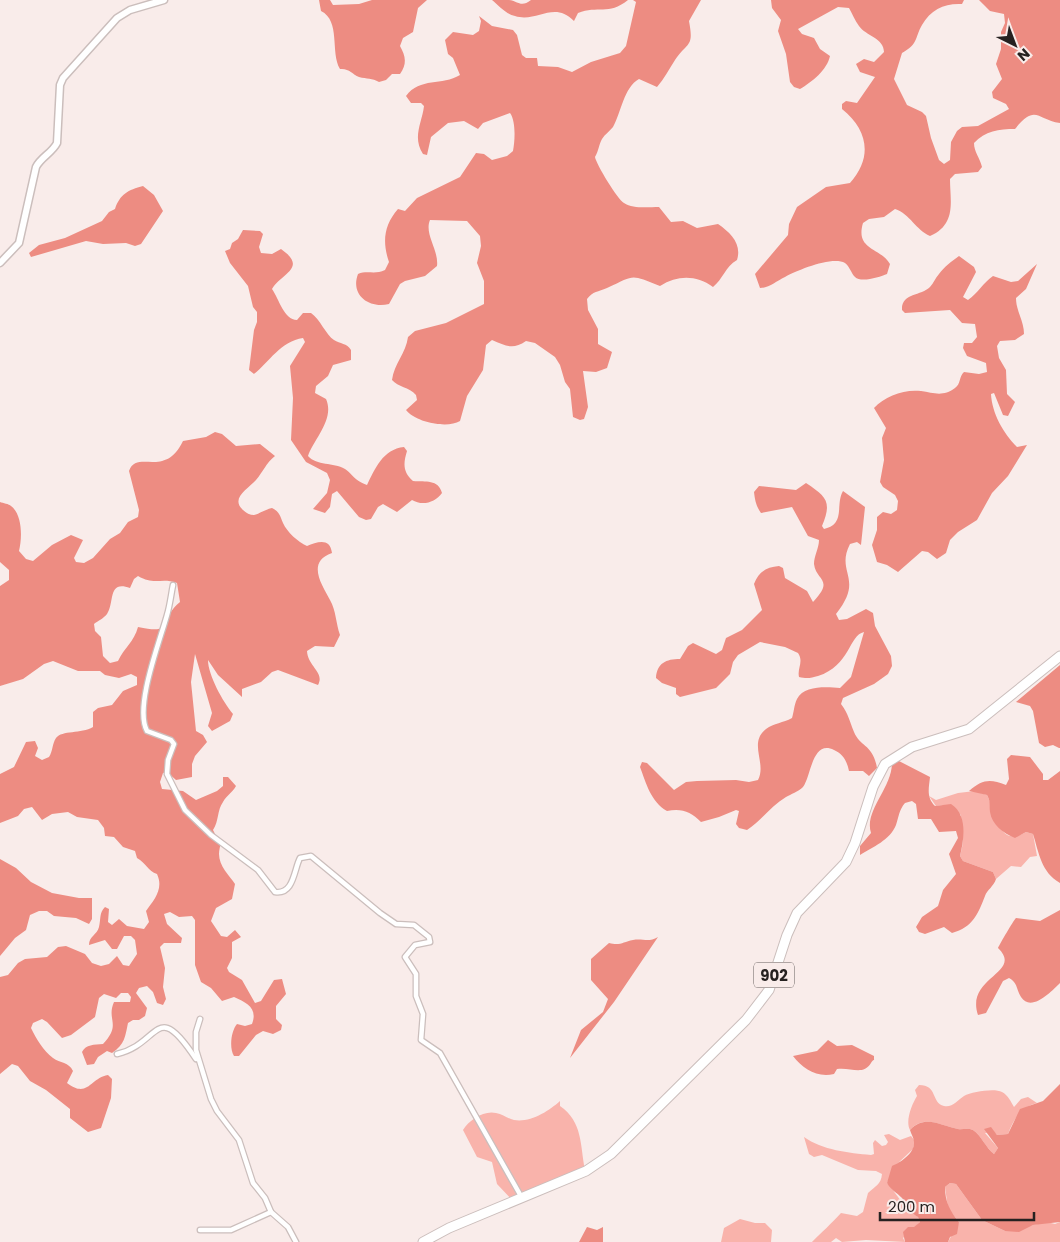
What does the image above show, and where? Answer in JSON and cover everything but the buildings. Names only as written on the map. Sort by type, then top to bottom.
[{"type":"highway","name":"902","points":[[423,1242],[449,1228],[586,1171],[611,1154],[758,1006],[769,990],[793,920],[806,902],[846,862],[855,843],[873,787],[885,764],[912,747],[969,729],[1060,656]]},
{"type":"street","points":[[0,263],[17,246],[36,167],[40,160],[56,146],[60,85],[63,78],[117,18],[130,10],[164,0]]},
{"type":"street","points":[[172,585],[168,612],[147,687],[143,718],[147,731],[171,740],[174,744],[168,760],[167,774],[182,805],[195,822],[258,870],[275,892],[282,892],[289,887],[300,858],[311,856],[357,896],[393,922],[414,925],[429,937],[430,942],[416,945],[405,957],[416,974],[416,996],[423,1014],[421,1040],[438,1051],[442,1056],[522,1198]]},
{"type":"street","points":[[200,1019],[195,1043],[199,1062],[214,1105],[240,1140],[252,1180],[265,1198],[271,1212],[288,1227],[296,1242]]},
{"type":"street","points":[[117,1054],[132,1048],[160,1029],[170,1028],[177,1032],[199,1062]]},
{"type":"street","points":[[200,1230],[230,1230],[271,1212]]},
{"type":"shaded area","points":[[319,0],[330,0],[333,5],[359,4],[372,0],[427,0],[418,8],[413,32],[403,38],[400,46],[405,60],[400,74],[392,74],[386,80],[379,82],[359,77],[348,70],[340,69],[337,62],[331,22],[321,11]]},
{"type":"shaded area","points":[[492,0],[509,0],[525,4],[531,0],[628,0],[615,8],[578,13],[574,21],[567,15],[559,12],[531,17],[515,16],[506,12]]},
{"type":"shaded area","points":[[633,0],[701,0],[689,21],[691,36],[689,44],[675,60],[657,87],[639,79],[630,88],[613,127],[601,141],[595,157],[596,161],[617,196],[624,203],[632,206],[659,207],[671,222],[683,221],[697,228],[718,224],[727,231],[737,244],[737,260],[713,287],[700,280],[687,278],[673,280],[660,286],[643,279],[628,278],[589,296],[587,299],[588,310],[598,329],[598,344],[612,352],[607,368],[596,372],[583,371],[588,407],[584,419],[580,420],[573,417],[570,389],[565,382],[560,365],[555,357],[535,343],[526,341],[509,346],[492,340],[486,345],[483,370],[467,396],[460,421],[440,424],[416,418],[406,410],[417,400],[416,395],[392,380],[393,374],[408,337],[415,331],[446,323],[484,304],[484,281],[477,263],[481,246],[480,236],[467,221],[430,220],[429,231],[436,254],[437,266],[425,276],[400,284],[389,304],[375,304],[363,299],[357,288],[358,274],[385,270],[389,262],[385,248],[387,228],[398,209],[405,211],[417,198],[460,177],[476,153],[484,154],[492,160],[507,156],[513,151],[514,131],[510,113],[483,123],[478,129],[464,121],[448,123],[431,137],[427,155],[423,154],[418,142],[418,136],[424,106],[421,103],[411,103],[406,96],[418,86],[460,75],[453,58],[448,54],[445,40],[453,32],[473,35],[479,31],[481,21],[479,16],[492,26],[513,30],[517,35],[522,55],[526,58],[537,58],[538,66],[558,67],[572,72],[591,62],[620,53],[626,46],[636,2]]},
{"type":"shaded area","points":[[771,0],[964,0],[962,4],[939,8],[926,19],[914,43],[902,53],[894,79],[907,105],[926,116],[939,160],[944,164],[950,160],[951,142],[957,131],[962,127],[978,126],[1009,109],[1006,104],[993,98],[992,92],[1002,79],[996,64],[1001,49],[1001,32],[1005,23],[1004,14],[990,11],[979,0],[1060,0],[1060,123],[1032,115],[1022,121],[1015,129],[993,132],[978,139],[974,146],[982,167],[978,172],[955,174],[950,179],[951,204],[948,218],[945,225],[939,231],[930,236],[905,214],[895,209],[884,217],[869,219],[863,223],[862,238],[865,243],[886,258],[890,264],[887,274],[871,279],[858,279],[845,263],[832,261],[806,268],[770,286],[760,288],[755,274],[788,235],[789,224],[797,207],[826,187],[850,183],[857,173],[862,163],[864,144],[862,135],[851,117],[842,109],[842,104],[846,101],[857,103],[875,77],[860,72],[856,64],[864,59],[874,62],[884,52],[881,43],[859,26],[849,8],[838,7],[798,29],[802,34],[814,38],[820,49],[830,56],[826,66],[814,79],[800,89],[794,87],[790,82],[786,54],[778,31],[781,20],[772,8]]},
{"type":"shaded area","points":[[143,186],[154,195],[163,211],[141,244],[135,246],[126,243],[103,244],[86,241],[31,257],[29,253],[39,245],[65,238],[102,221],[109,212],[115,209],[125,193]]},
{"type":"shaded area","points":[[243,230],[260,231],[263,234],[259,247],[261,253],[272,254],[281,249],[292,261],[293,266],[272,289],[285,313],[292,319],[297,320],[303,313],[311,313],[331,338],[348,346],[351,350],[351,360],[333,365],[328,376],[316,386],[315,393],[326,399],[328,414],[323,429],[308,456],[320,463],[335,465],[345,469],[367,485],[377,466],[385,456],[404,447],[407,451],[405,464],[407,474],[413,481],[431,482],[438,485],[442,493],[436,499],[424,503],[412,500],[397,512],[383,504],[378,507],[371,519],[366,520],[359,517],[337,491],[332,494],[330,507],[325,513],[313,509],[327,493],[330,480],[327,473],[306,462],[291,440],[293,398],[290,366],[305,342],[303,338],[288,343],[254,374],[249,370],[257,312],[253,307],[248,286],[230,263],[225,251],[230,249],[232,243],[238,239]]},
{"type":"shaded area","points":[[959,256],[974,267],[976,272],[963,297],[968,300],[993,276],[1011,282],[1018,281],[1037,264],[1026,289],[1016,298],[1024,334],[1015,340],[1000,341],[997,346],[999,358],[1006,370],[1007,394],[1015,402],[1008,416],[1003,415],[994,393],[991,394],[996,415],[1007,435],[1017,447],[1027,445],[1008,476],[992,493],[977,520],[958,532],[950,540],[946,553],[937,559],[928,552],[922,551],[898,572],[887,565],[877,562],[872,545],[877,530],[877,517],[883,512],[891,514],[897,510],[898,501],[895,495],[883,487],[880,482],[884,460],[882,438],[886,428],[874,408],[889,397],[902,392],[946,393],[957,386],[964,372],[979,374],[987,372],[986,363],[967,356],[963,348],[964,343],[972,343],[977,337],[975,324],[962,323],[950,310],[905,313],[902,310],[905,300],[930,287],[943,269]]},
{"type":"shaded area","points":[[215,432],[222,434],[236,446],[260,444],[275,456],[239,498],[239,506],[245,512],[253,515],[272,508],[278,513],[287,530],[300,542],[307,546],[319,542],[326,543],[331,548],[332,553],[324,557],[320,562],[318,574],[334,608],[340,635],[334,647],[315,646],[307,651],[308,657],[319,676],[318,685],[278,670],[272,672],[261,682],[242,689],[242,697],[218,675],[208,660],[210,673],[225,703],[233,714],[230,721],[212,731],[208,726],[212,713],[195,654],[191,682],[196,731],[203,735],[207,742],[195,756],[192,764],[192,777],[176,780],[167,772],[163,773],[160,782],[162,789],[183,791],[196,800],[217,791],[223,786],[223,777],[228,777],[236,786],[221,805],[213,830],[220,841],[219,858],[235,884],[232,899],[216,908],[211,921],[221,936],[227,937],[235,930],[241,937],[232,942],[232,958],[227,968],[229,972],[242,980],[255,1003],[261,1001],[274,980],[282,979],[286,994],[276,1006],[276,1019],[282,1025],[281,1030],[273,1034],[263,1031],[256,1035],[239,1056],[234,1056],[231,1044],[233,1031],[237,1024],[245,1026],[252,1024],[254,1014],[247,1004],[234,997],[222,1001],[211,988],[201,982],[195,965],[195,920],[192,916],[179,917],[170,912],[164,914],[167,924],[182,938],[181,943],[164,943],[160,947],[165,968],[163,987],[166,999],[163,1005],[157,1003],[153,992],[147,986],[139,988],[136,993],[147,1008],[145,1016],[128,1023],[124,1040],[116,1050],[112,1053],[107,1051],[98,1057],[94,1064],[87,1065],[82,1052],[88,1046],[103,1044],[109,1037],[113,1027],[112,1008],[114,1002],[130,1002],[131,997],[128,993],[121,993],[116,998],[104,994],[99,998],[95,1017],[71,1035],[62,1038],[42,1019],[33,1023],[31,1028],[49,1055],[67,1064],[73,1071],[67,1083],[80,1089],[108,1075],[112,1079],[111,1098],[101,1128],[88,1132],[70,1118],[70,1109],[46,1090],[30,1081],[18,1066],[12,1064],[0,1074],[0,977],[8,975],[18,963],[25,959],[47,957],[58,947],[66,946],[85,954],[92,963],[101,966],[109,964],[117,956],[123,965],[129,966],[137,954],[135,940],[131,936],[124,936],[117,949],[112,949],[105,940],[89,945],[89,942],[98,930],[101,914],[105,907],[109,909],[108,922],[112,925],[119,919],[127,926],[144,929],[149,922],[146,911],[157,894],[159,879],[157,874],[137,858],[135,851],[123,847],[114,837],[105,836],[104,828],[98,820],[77,817],[68,812],[52,814],[42,820],[32,807],[24,809],[18,816],[0,823],[0,774],[14,767],[26,742],[35,741],[38,748],[35,756],[42,760],[49,757],[55,740],[59,736],[93,727],[93,712],[98,708],[112,705],[123,691],[137,685],[137,677],[131,674],[119,678],[105,675],[100,671],[78,671],[53,661],[44,664],[23,679],[0,686],[0,586],[9,580],[9,570],[0,562],[0,502],[10,505],[18,515],[21,534],[19,551],[26,559],[33,561],[52,545],[71,535],[83,540],[74,558],[76,562],[84,563],[93,558],[110,539],[120,533],[128,522],[138,517],[139,510],[129,471],[133,465],[138,462],[168,459],[176,452],[183,441],[206,437]],"holes":[[[138,576],[144,579],[177,583],[180,602],[173,609],[162,628],[138,627],[134,637],[118,661],[110,663],[103,656],[101,637],[95,631],[94,624],[107,614],[113,594],[118,587],[130,588],[134,579]]]},
{"type":"shaded area","points":[[806,483],[819,492],[826,501],[827,511],[822,526],[824,529],[831,527],[838,518],[843,491],[865,507],[861,545],[857,542],[850,544],[846,554],[848,592],[836,614],[839,620],[847,619],[866,609],[873,613],[875,626],[891,656],[892,666],[888,674],[874,684],[843,698],[841,704],[857,737],[873,754],[877,768],[869,776],[863,771],[849,771],[846,761],[840,754],[827,748],[821,750],[813,761],[803,787],[786,797],[747,830],[739,828],[736,824],[739,811],[736,810],[701,822],[686,812],[677,810],[667,811],[657,803],[650,792],[640,767],[642,762],[647,763],[674,790],[686,782],[736,780],[749,782],[758,780],[761,767],[758,740],[766,729],[792,718],[795,704],[800,694],[816,688],[840,688],[851,677],[864,632],[859,634],[837,665],[818,676],[799,677],[800,656],[798,653],[785,647],[760,642],[738,655],[733,662],[730,674],[716,688],[680,697],[676,694],[676,688],[662,683],[656,678],[660,665],[670,660],[680,659],[688,646],[693,643],[716,654],[722,650],[726,638],[742,630],[762,610],[754,584],[758,576],[767,569],[779,566],[783,568],[785,578],[807,591],[813,602],[823,589],[824,584],[815,570],[814,564],[819,540],[808,536],[792,507],[761,513],[756,503],[754,492],[759,486],[796,490]]},
{"type":"shaded area","points":[[1060,665],[1060,748],[1053,745],[1045,747],[1039,743],[1033,711],[1030,706],[1016,702]]},
{"type":"shaded area","points":[[1011,755],[1030,757],[1043,774],[1043,780],[1048,780],[1060,771],[1060,883],[1045,868],[1033,834],[1026,832],[1015,838],[1006,834],[996,825],[991,817],[987,795],[969,791],[978,784],[987,781],[1006,785],[1009,779],[1007,759]]},
{"type":"shaded area","points":[[897,760],[930,777],[929,796],[932,803],[935,806],[951,804],[960,814],[963,842],[960,856],[963,861],[993,872],[996,879],[986,894],[974,919],[965,927],[952,933],[944,927],[925,934],[919,932],[916,927],[922,917],[938,906],[943,890],[956,874],[949,854],[958,838],[956,831],[939,832],[931,819],[918,819],[916,804],[912,801],[905,803],[903,806],[890,835],[881,843],[860,855],[860,846],[871,833],[871,816],[874,808],[891,773],[892,764]]},
{"type":"shaded area","points":[[975,791],[987,795],[999,826],[1009,836],[1017,836],[1026,832],[1033,834],[1037,856],[1030,857],[1021,867],[1011,866],[996,879],[993,872],[963,861],[960,856],[963,839],[961,815],[943,805],[936,806],[929,796],[936,800],[958,793]]},
{"type":"shaded area","points":[[0,859],[16,868],[31,882],[52,893],[79,898],[92,898],[92,919],[89,924],[76,918],[54,916],[47,911],[39,911],[30,915],[26,930],[15,938],[0,956]]},
{"type":"shaded area","points":[[1060,910],[1060,983],[1041,999],[1030,1003],[1021,997],[1015,984],[1009,978],[1003,981],[986,1013],[978,1015],[976,1002],[979,992],[1004,964],[1004,956],[998,948],[1014,920],[1016,918],[1040,921]]},
{"type":"shaded area","points":[[658,937],[614,1002],[570,1058],[581,1030],[603,1012],[608,999],[591,980],[591,959],[609,943],[619,944],[637,940],[651,940]]},
{"type":"shaded area","points":[[828,1040],[837,1046],[852,1045],[874,1056],[874,1060],[864,1069],[837,1069],[834,1074],[822,1075],[801,1065],[793,1056],[817,1051]]},
{"type":"shaded area","points":[[1060,1084],[1060,1222],[1033,1225],[1019,1232],[1005,1231],[982,1220],[956,1184],[950,1183],[945,1187],[945,1192],[949,1206],[959,1222],[957,1234],[950,1237],[948,1242],[905,1242],[903,1232],[908,1227],[914,1227],[920,1222],[902,1198],[887,1183],[892,1166],[910,1154],[914,1146],[910,1130],[916,1125],[927,1122],[958,1129],[971,1129],[979,1135],[994,1154],[998,1148],[984,1129],[991,1127],[997,1135],[1008,1134],[1020,1109],[1043,1101]]},
{"type":"shaded area","points":[[919,1085],[929,1088],[937,1101],[944,1106],[952,1105],[964,1096],[989,1090],[1004,1093],[1014,1107],[1021,1099],[1028,1097],[1037,1103],[1026,1108],[1018,1115],[1008,1134],[985,1133],[998,1148],[994,1154],[976,1132],[971,1129],[958,1129],[927,1122],[915,1125],[910,1130],[909,1117],[917,1096],[915,1090]]},
{"type":"shaded area","points":[[560,1101],[560,1106],[573,1119],[577,1127],[585,1170],[513,1201],[497,1184],[492,1162],[477,1157],[463,1130],[473,1119],[482,1114],[491,1112],[514,1120],[526,1120],[545,1112]]},
{"type":"shaded area","points":[[889,1134],[900,1140],[911,1136],[915,1141],[913,1149],[896,1165],[887,1183],[905,1206],[918,1217],[920,1222],[903,1238],[905,1242],[866,1240],[842,1242],[836,1238],[831,1242],[812,1242],[841,1213],[857,1216],[863,1212],[868,1193],[879,1183],[882,1174],[876,1171],[858,1170],[822,1155],[814,1157],[809,1154],[804,1137],[827,1148],[871,1155],[874,1154],[873,1143],[875,1140],[882,1146],[886,1145],[888,1142],[884,1135]]},
{"type":"shaded area","points":[[950,1183],[956,1184],[982,1220],[1005,1231],[1047,1222],[1055,1224],[1060,1222],[1060,1242],[948,1242],[959,1222],[948,1208],[945,1187]]},
{"type":"shaded area","points":[[740,1219],[755,1223],[765,1223],[772,1230],[771,1242],[721,1242],[724,1228]]},
{"type":"shaded area","points":[[587,1227],[597,1230],[603,1227],[603,1242],[579,1242]]}]
